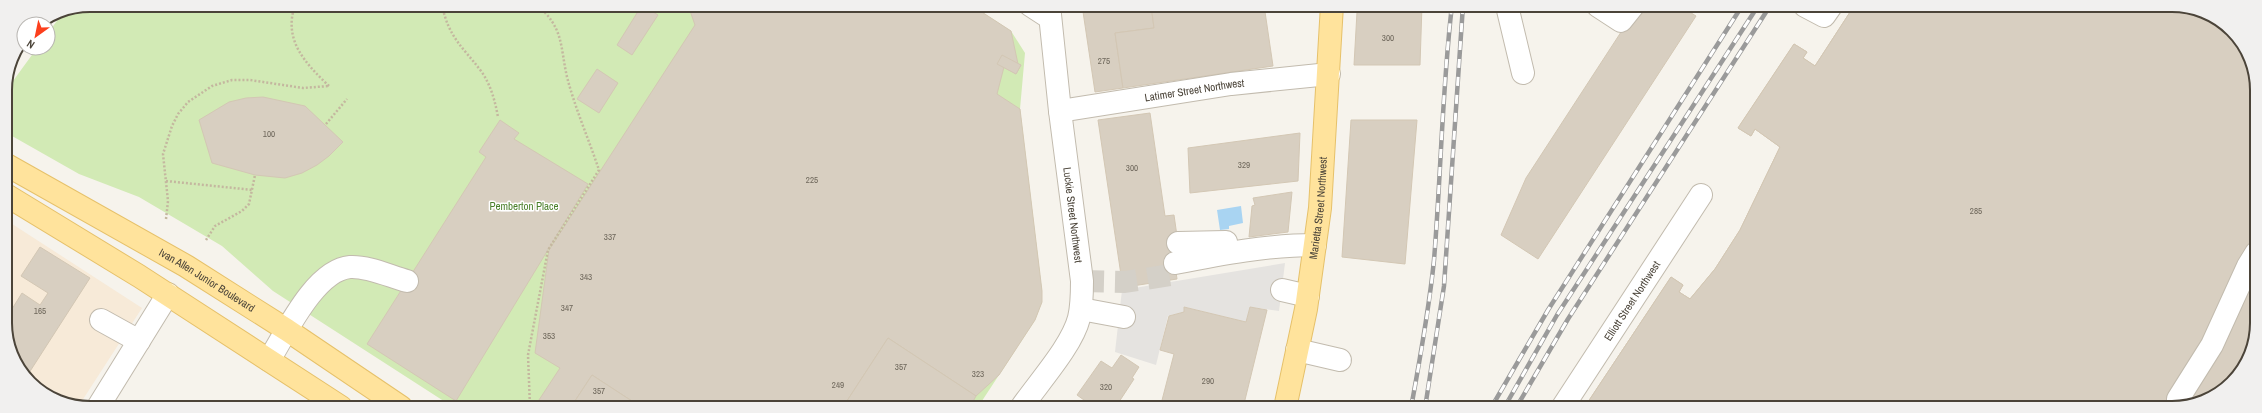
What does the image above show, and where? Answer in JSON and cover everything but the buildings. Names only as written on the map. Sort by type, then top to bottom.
[{"type":"main road","name":"Marietta Street Northwest","points":[[1286,401],[1308,296],[1320,208],[1332,12]]},
{"type":"main road","name":"Ivan Allen Junior Boulevard","points":[[12,167],[186,266],[287,330],[392,401]]},
{"type":"main road","points":[[12,199],[168,294],[332,401]]},
{"type":"street","name":"Luckie Street Northwest","points":[[1031,401],[1072,336],[1081,309],[1082,281],[1049,12]]},
{"type":"street","points":[[1508,12],[1522,73]]},
{"type":"street","points":[[1607,12],[1621,21],[1628,12]]},
{"type":"street","points":[[1816,12],[1824,16],[1827,12]]},
{"type":"street","name":"Latimer Street Northwest","points":[[1060,111],[1233,94],[1329,74]]},
{"type":"street","name":"Elliott Street Northwest","points":[[1567,401],[1701,195]]},
{"type":"street","points":[[1265,248],[1250,263],[1176,260],[1221,248],[1265,248],[1315,245]]},
{"type":"street","points":[[2178,399],[2212,345],[2250,263]]},
{"type":"street","points":[[269,360],[313,291],[332,273],[349,267],[360,268],[406,281]]},
{"type":"street","points":[[1282,290],[1308,296]]},
{"type":"street","points":[[102,401],[168,294]]},
{"type":"street","points":[[1081,309],[1124,317]]},
{"type":"street","points":[[101,320],[138,341]]},
{"type":"street","points":[[1297,350],[1340,360]]},
{"type":"path","points":[[166,219],[168,200],[163,154],[175,120],[188,102],[212,86],[232,80],[250,80],[303,88],[329,86],[300,55],[293,41],[291,26],[294,12]]},
{"type":"path","points":[[444,12],[446,22],[455,41],[481,72],[488,84],[498,117]]},
{"type":"path","points":[[530,401],[528,355],[548,250],[599,170],[567,77],[560,38],[546,12]]},
{"type":"path","points":[[326,124],[347,99]]},
{"type":"path","points":[[206,240],[215,226],[242,211],[249,204],[255,175]]},
{"type":"path","points":[[166,181],[253,190]]},
{"type":"shaded area","points":[[12,224],[142,308],[82,400],[70,398],[51,391],[42,385],[28,371],[22,362],[13,338]]},
{"type":"shaded area","points":[[1285,263],[1279,311],[1250,307],[1246,322],[1185,307],[1184,312],[1168,316],[1156,365],[1115,352],[1122,290]]},
{"type":"green space","name":"Pemberton Place","points":[[982,12],[1011,31],[1025,53],[1020,109],[1042,291],[1042,302],[1035,320],[982,401],[444,401],[273,291],[222,246],[139,197],[79,174],[12,136],[13,81],[31,56],[56,56],[56,22],[59,19],[75,13]]},
{"type":"water","points":[[1241,206],[1243,223],[1229,226],[1229,229],[1220,230],[1217,210]]},
{"type":"tunnel","points":[[1082,281],[1125,282],[1177,274]]},
{"type":"railway","points":[[1412,401],[1427,316],[1434,260],[1446,69],[1451,12]]},
{"type":"railway","points":[[1426,401],[1444,286],[1463,12]]},
{"type":"railway","points":[[1495,401],[1548,310],[1738,12]]},
{"type":"railway","points":[[1508,401],[1557,315],[1754,12]]},
{"type":"railway","points":[[1520,401],[1568,319],[1766,12]]}]
